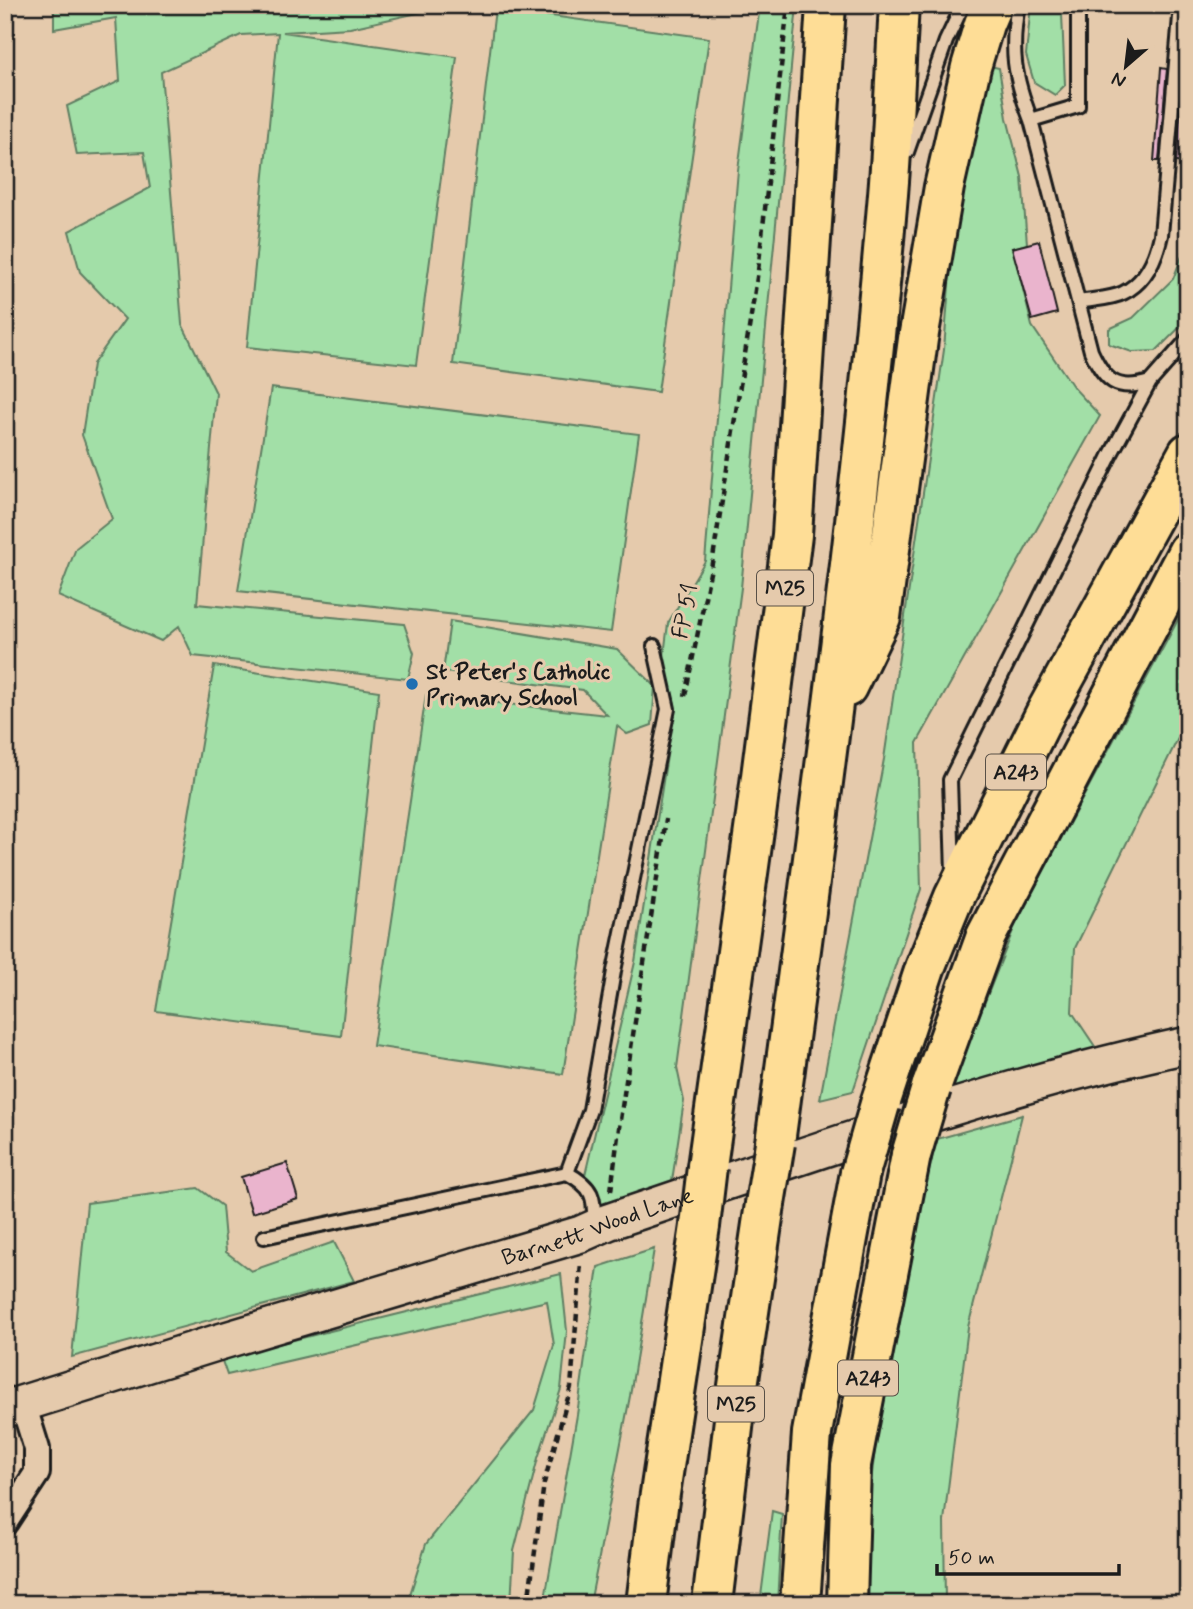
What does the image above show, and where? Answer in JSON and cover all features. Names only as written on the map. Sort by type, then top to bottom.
[{"type":"highway","name":"M25","points":[[646,1604],[755,824],[792,535],[826,5]]},
{"type":"highway","name":"M25","points":[[712,1604],[738,1386],[775,1143],[853,546],[888,204],[899,5]]},
{"type":"highway","name":"M25","points":[[833,714],[881,617],[918,340],[944,187],[971,67],[992,5]]},
{"type":"highway","name":"A243","points":[[800,1604],[812,1433],[860,1173],[925,968],[954,897],[1046,712],[1188,453]]},
{"type":"highway","name":"A243","points":[[847,1604],[851,1465],[911,1155],[931,1088],[986,936],[1188,551]]},
{"type":"street","name":"Barnett Wood Lane","points":[[14,1407],[594,1228],[969,1103],[1055,1078],[1188,1045]]},
{"type":"street","points":[[5,1521],[37,1473],[37,1449],[14,1407]]},
{"type":"lane","points":[[888,204],[946,41],[963,5]]},
{"type":"lane","points":[[1018,5],[1013,56],[1017,85],[1031,120],[1091,351],[1100,371],[1118,386],[1134,387],[1150,382]]},
{"type":"lane","points":[[1031,120],[1078,106],[1078,5]]},
{"type":"lane","points":[[1079,302],[1122,294],[1143,278],[1157,255],[1181,5]]},
{"type":"lane","points":[[954,897],[950,780],[1111,454],[1150,382],[1188,339]]},
{"type":"lane","points":[[567,1173],[590,1110],[614,971],[668,709],[654,646]]},
{"type":"lane","points":[[264,1237],[567,1173],[580,1180],[595,1201],[594,1228]]},
{"type":"path","name":"FP 51","points":[[684,706],[713,558],[758,271],[788,5]]},
{"type":"path","points":[[528,1604],[544,1483],[571,1387],[580,1290],[620,1120],[667,816]]},
{"type":"green space","points":[[54,5],[592,5],[576,11],[509,10],[709,38],[658,392],[453,364],[495,9],[440,8],[350,28],[283,32],[457,57],[416,365],[247,347],[278,33],[241,35],[161,72],[182,324],[216,393],[197,604],[404,624],[414,653],[408,679],[193,656],[179,626],[161,641],[58,596],[76,548],[112,519],[82,435],[93,364],[125,319],[80,272],[69,231],[150,188],[144,152],[77,155],[67,106],[120,81],[116,18],[54,29]]},
{"type":"green space","points":[[760,5],[797,5],[741,588],[677,1068],[684,1101],[672,1181],[655,1197],[586,1216],[585,1175],[635,962],[675,704],[663,664],[668,623],[705,561],[738,170]]},
{"type":"green space","points":[[1031,5],[1065,5],[1062,14],[1065,85],[1055,95],[1034,82],[1026,55]]},
{"type":"green space","points":[[990,66],[999,68],[1007,118],[1022,177],[1027,244],[1013,248],[1032,326],[1074,388],[1100,416],[917,743],[921,889],[853,1091],[820,1099],[884,759],[944,350],[950,272],[977,115]]},
{"type":"green space","points":[[1188,241],[1188,319],[1156,351],[1132,352],[1109,344],[1109,329],[1133,318],[1173,279]]},
{"type":"green space","points":[[271,388],[639,434],[611,632],[238,591]]},
{"type":"green space","points":[[1188,601],[1188,718],[1075,948],[1072,1012],[1096,1048],[1069,1063],[951,1092],[1016,923]]},
{"type":"green space","points":[[450,621],[617,649],[655,686],[652,725],[627,734],[617,726],[563,1074],[373,1046],[426,695],[607,715],[583,690],[443,672]]},
{"type":"green space","points":[[214,666],[379,691],[341,1036],[156,1011]]},
{"type":"green space","points":[[1022,1115],[968,1327],[944,1521],[945,1604],[862,1604],[863,1549],[889,1332],[937,1139]]},
{"type":"green space","points":[[198,1188],[222,1206],[226,1252],[251,1271],[334,1242],[354,1281],[72,1357],[87,1203]]},
{"type":"green space","points":[[654,1249],[630,1396],[590,1604],[544,1604],[577,1415],[598,1267]]},
{"type":"green space","points":[[561,1274],[567,1331],[561,1389],[538,1458],[514,1551],[511,1604],[407,1604],[426,1544],[534,1410],[554,1345],[547,1301],[227,1375],[221,1358]]},
{"type":"green space","points":[[772,1511],[782,1514],[777,1604],[760,1604]]},
{"type":"building","points":[[1161,68],[1167,69],[1159,161],[1154,161]]},
{"type":"building","points":[[1184,70],[1188,70],[1188,155],[1185,155],[1184,163],[1176,162]]},
{"type":"building","points":[[1039,241],[1057,313],[1032,320],[1012,248]]},
{"type":"building","points":[[287,1163],[298,1199],[252,1213],[241,1177]]},
{"type":"place","name":"St Peter's Catholic Primary School","points":[[412,684]]}]
